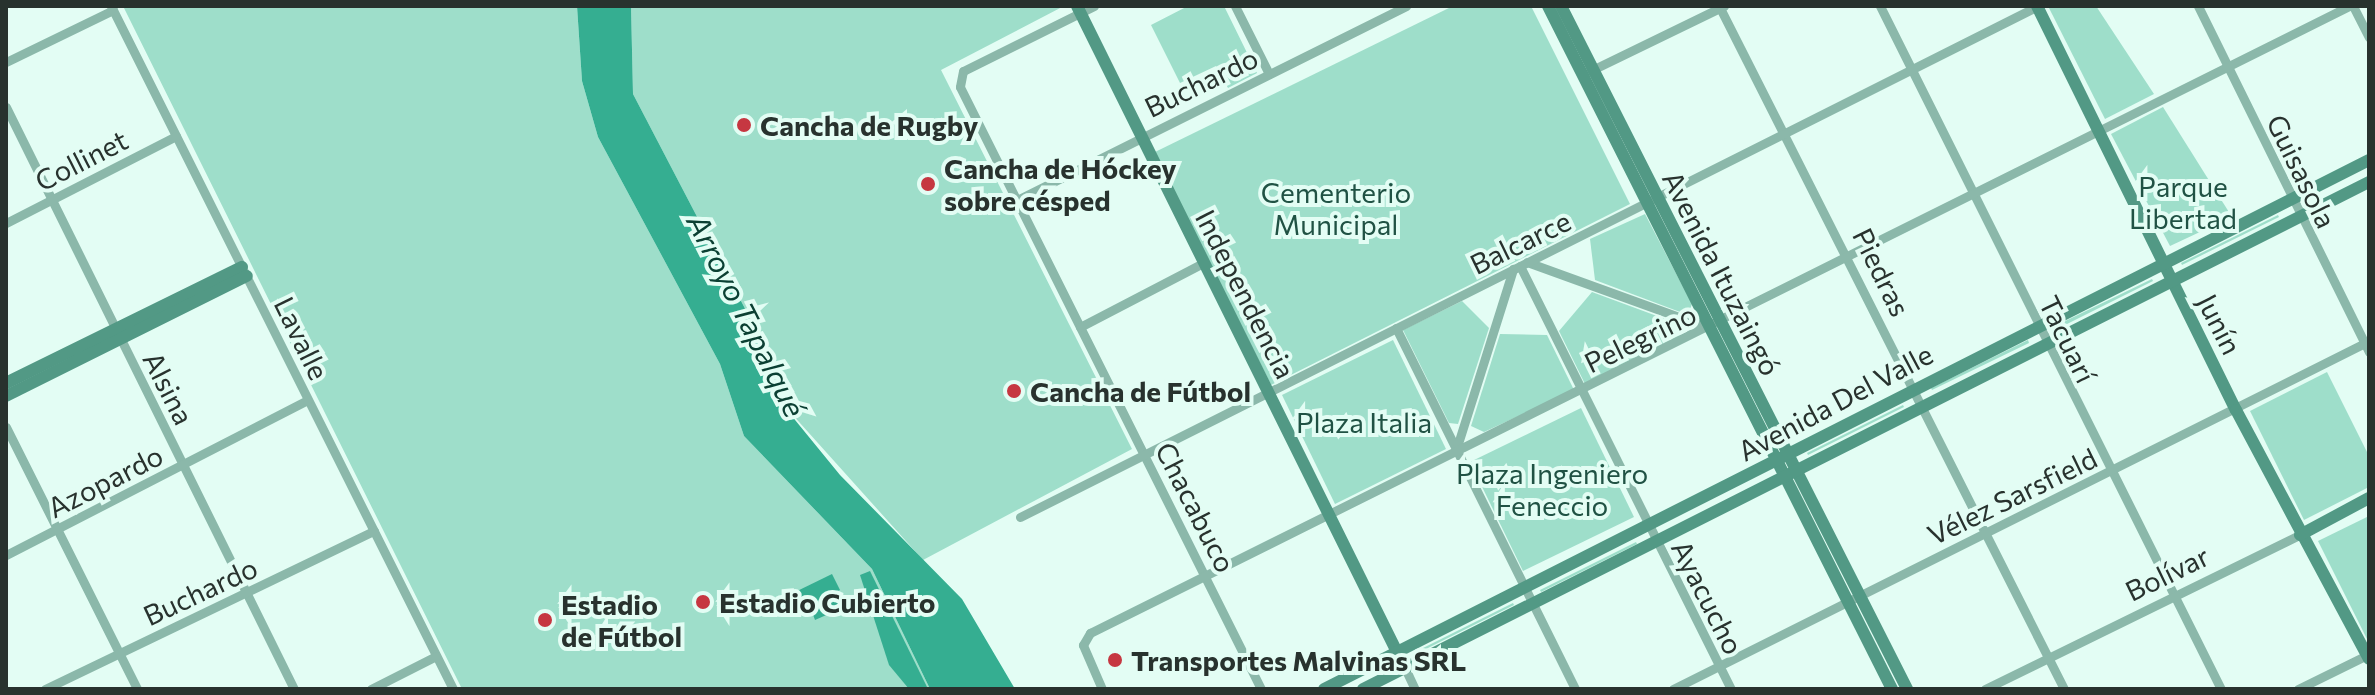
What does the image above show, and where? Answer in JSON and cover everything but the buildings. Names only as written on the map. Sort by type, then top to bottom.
[{"type":"main road","name":"Avenida Ituzaingó","points":[[1548,6],[1588,72],[1853,598],[1907,689]]},
{"type":"main road","name":"Avenida Ituzaingó","points":[[1561,6],[1588,72]]},
{"type":"main road","name":"Junín","points":[[2037,6],[2236,410],[2300,535],[2368,657]]},
{"type":"main road","name":"Independencia","points":[[1079,10],[1143,135],[1201,264],[1333,512],[1405,668]]},
{"type":"main road","name":"Avenida Del Valle","points":[[1324,689],[1648,527],[1914,387],[2369,160]]},
{"type":"main road","name":"Avenida Del Valle","points":[[1363,689],[2369,182]]},
{"type":"main road","points":[[6,383],[117,334],[244,272]]},
{"type":"main road","points":[[6,396],[117,334]]},
{"type":"main road","name":"Bolívar","points":[[2300,535],[2369,498]]},
{"type":"main road","name":"Avenida Ituzaingó","points":[[1853,598],[1892,689]]},
{"type":"street","points":[[1079,10],[1094,6]]},
{"type":"street","points":[[1235,6],[1269,74]]},
{"type":"street","name":"Buchardo","points":[[1017,200],[1394,9],[1406,6]]},
{"type":"street","name":"Tacuarí","points":[[1880,6],[1977,196],[2036,326],[2221,689]]},
{"type":"street","name":"Balcarce","points":[[1020,517],[2037,6]]},
{"type":"street","name":"Guisasola","points":[[2198,6],[2299,219],[2368,346]]},
{"type":"street","points":[[2351,6],[2369,37]]},
{"type":"street","name":"Pelegrino","points":[[1102,689],[1083,645],[1090,633],[1456,450],[1583,391],[1977,196],[2351,6]]},
{"type":"street","points":[[1588,72],[1721,7]]},
{"type":"street","name":"Piedras","points":[[1721,7],[1850,257],[2064,689]]},
{"type":"street","points":[[6,62],[112,8]]},
{"type":"street","name":"Lavalle","points":[[112,8],[453,689]]},
{"type":"street","name":"Chacabuco","points":[[1079,10],[963,71],[960,87],[1261,689]]},
{"type":"street","name":"Alsina","points":[[6,107],[294,689]]},
{"type":"street","name":"Collinet","points":[[6,223],[176,136]]},
{"type":"street","points":[[1080,327],[1201,264]]},
{"type":"street","points":[[1456,450],[1520,266],[1715,326]]},
{"type":"street","name":"Ayacucho","points":[[1520,266],[1731,689]]},
{"type":"street","points":[[1396,328],[1575,689]]},
{"type":"street","name":"Vélez Sarsfield","points":[[1673,689],[2368,346]]},
{"type":"street","name":"Azopardo","points":[[6,555],[308,400]]},
{"type":"street","points":[[6,427],[55,531],[137,689]]},
{"type":"street","name":"Buchardo","points":[[45,689],[247,595],[374,531]]},
{"type":"street","name":"Bolívar","points":[[1985,689],[2300,535]]},
{"type":"street","points":[[371,689],[436,656]]},
{"type":"street","points":[[2298,689],[2368,657]]},
{"type":"street","name":"Independencia","points":[[1405,668],[1415,689]]},
{"type":"green space","points":[[123,6],[577,6],[582,81],[598,137],[720,364],[744,436],[872,569],[930,689],[462,689]]},
{"type":"green space","points":[[631,6],[1064,6],[941,70],[1132,449],[923,560],[773,393],[765,347],[633,94]]},
{"type":"green space","points":[[1188,6],[1224,6],[1257,73],[1228,88],[1216,66],[1180,83],[1151,25]]},
{"type":"green space","name":"Cementerio Municipal","points":[[1453,6],[1531,6],[1630,204],[1271,385],[1155,152]]},
{"type":"green space","name":"Parque Libertad","points":[[2096,6],[2154,94],[2105,119],[2049,8]]},
{"type":"green space","name":"Parque Libertad","points":[[2163,107],[2232,217],[2170,246],[2111,134]]},
{"type":"green space","points":[[1645,214],[1692,304],[1688,315],[1595,280],[1590,239]]},
{"type":"green space","points":[[2279,217],[2182,265],[2181,263]]},
{"type":"green space","points":[[2152,279],[2057,329],[2055,326]]},
{"type":"green space","name":"Plaza Ingeniero Feneccio","points":[[1592,292],[1684,326],[1679,337],[1585,384],[1559,331]]},
{"type":"green space","name":"Plaza Ingeniero Feneccio","points":[[1462,301],[1489,328],[1458,424],[1449,423],[1403,330]]},
{"type":"green space","name":"Plaza Ingeniero Feneccio","points":[[1500,334],[1547,335],[1574,390],[1484,432],[1471,426]]},
{"type":"green space","name":"Plaza Italia","points":[[1393,340],[1446,449],[1335,504],[1282,395]]},
{"type":"green space","points":[[2028,340],[2029,343],[1932,390],[1931,388]]},
{"type":"green space","points":[[2327,372],[2369,456],[2369,487],[2304,520],[2250,411]]},
{"type":"green space","points":[[1904,407],[1808,455],[1807,453]]},
{"type":"green space","name":"Plaza Ingeniero Feneccio","points":[[1581,408],[1634,517],[1523,571],[1470,462]]},
{"type":"green space","points":[[2369,516],[2369,643],[2318,541]]},
{"type":"green space","points":[[1637,544],[1541,592],[1540,590]]},
{"type":"green space","points":[[1514,605],[1418,653],[1417,651]]},
{"type":"water","name":"Arroyo Tapalqué","points":[[577,6],[631,6],[633,94],[765,347],[773,393],[840,475],[962,599],[1015,689],[930,689],[872,569],[744,436],[720,364],[598,137],[582,81]]},
{"type":"water","points":[[870,571],[928,689],[909,689],[889,665],[860,575]]},
{"type":"water","points":[[832,574],[840,590],[797,611],[789,595]]},
{"type":"water","points":[[846,596],[849,605],[815,620],[812,612]]},
{"type":"place","name":"Cancha de Rugby","points":[[744,125]]},
{"type":"place","name":"Cancha de Hóckey sobre césped","points":[[928,184]]},
{"type":"place","name":"Cancha de Fútbol","points":[[1014,391]]},
{"type":"place","name":"Estadio Cubierto","points":[[703,602]]},
{"type":"place","name":"Estadio de Fútbol","points":[[545,620]]},
{"type":"place","name":"Transportes Malvinas SRL","points":[[1115,660]]}]
